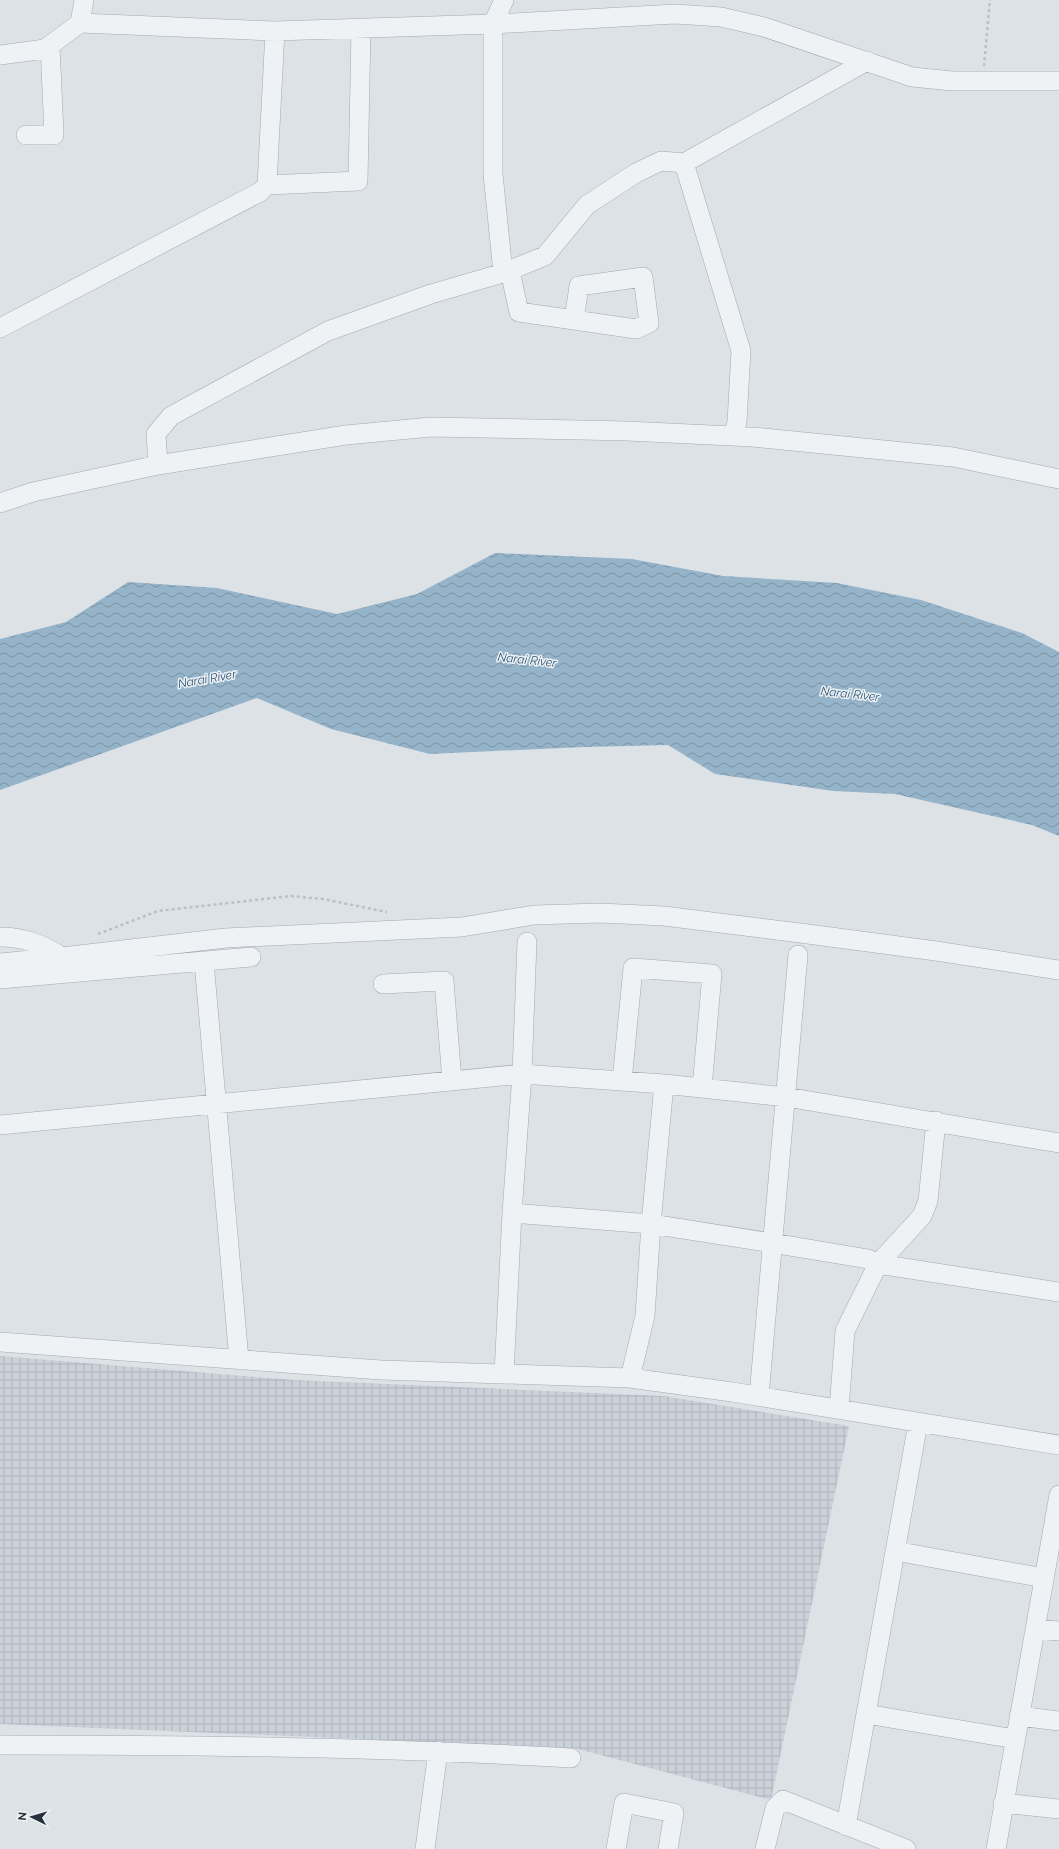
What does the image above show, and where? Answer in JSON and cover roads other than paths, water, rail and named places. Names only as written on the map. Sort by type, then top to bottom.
[{"type":"street","points":[[80,23],[84,0]]},
{"type":"street","points":[[504,0],[494,24],[493,174],[507,272],[518,312],[574,320]]},
{"type":"street","points":[[0,55],[45,49],[80,23],[275,31],[494,24],[675,14],[721,17],[764,27],[912,77],[952,82],[1059,81]]},
{"type":"street","points":[[267,185],[358,181],[361,29]]},
{"type":"street","points":[[0,328],[260,192],[267,185],[275,31]]},
{"type":"street","points":[[26,135],[54,135],[50,45]]},
{"type":"street","points":[[158,465],[156,434],[171,416],[328,331],[431,294],[507,272],[545,256],[587,205],[636,173],[661,162],[684,164],[867,61]]},
{"type":"street","points":[[684,164],[741,351],[737,422],[733,436]]},
{"type":"street","points":[[0,503],[40,490],[158,465],[346,436],[432,427],[627,431],[733,436],[953,457],[1059,480]]},
{"type":"street","points":[[0,963],[226,938],[462,927],[534,915],[600,914],[664,916],[936,951],[1059,970]]},
{"type":"street","points":[[0,937],[33,941],[47,947],[62,957]]},
{"type":"street","points":[[504,1374],[512,1213],[522,1074],[527,942]]},
{"type":"street","points":[[759,1396],[798,955]]},
{"type":"street","points":[[0,979],[251,957]]},
{"type":"street","points":[[204,962],[239,1360]]},
{"type":"street","points":[[622,1081],[633,968],[712,974],[702,1088]]},
{"type":"street","points":[[383,984],[444,981],[452,1081]]},
{"type":"street","points":[[0,1125],[522,1074],[664,1084],[786,1097],[936,1121],[1059,1143]]},
{"type":"street","points":[[630,1378],[645,1316],[650,1224],[664,1084]]},
{"type":"street","points":[[839,1409],[845,1331],[878,1264],[922,1216],[928,1201],[936,1121]]},
{"type":"street","points":[[512,1213],[650,1224],[868,1259],[878,1264],[1059,1292]]},
{"type":"street","points":[[0,1342],[381,1370],[630,1378],[759,1396],[1059,1445]]},
{"type":"street","points":[[846,1826],[918,1423]]},
{"type":"street","points":[[996,1849],[1044,1578],[1055,1541],[1059,1495]]},
{"type":"street","points":[[895,1552],[1044,1578]]},
{"type":"street","points":[[1035,1629],[1059,1631]]},
{"type":"street","points":[[866,1714],[1015,1739]]},
{"type":"street","points":[[1019,1716],[1059,1720]]},
{"type":"street","points":[[0,1745],[167,1745],[438,1751],[570,1758]]},
{"type":"street","points":[[424,1849],[438,1751]]},
{"type":"street","points":[[765,1849],[775,1808],[782,1800],[906,1849]]},
{"type":"street","points":[[616,1849],[624,1803],[674,1813],[668,1849]]},
{"type":"street","points":[[1003,1803],[1059,1809]]},
{"type":"water","name":"Narai River","points":[[495,553],[632,559],[723,576],[837,583],[921,600],[1022,633],[1059,652],[1059,836],[1032,825],[895,794],[833,791],[715,774],[668,745],[430,754],[331,729],[257,698],[0,790],[0,639],[66,622],[128,582],[217,588],[337,614],[417,594]]}]
